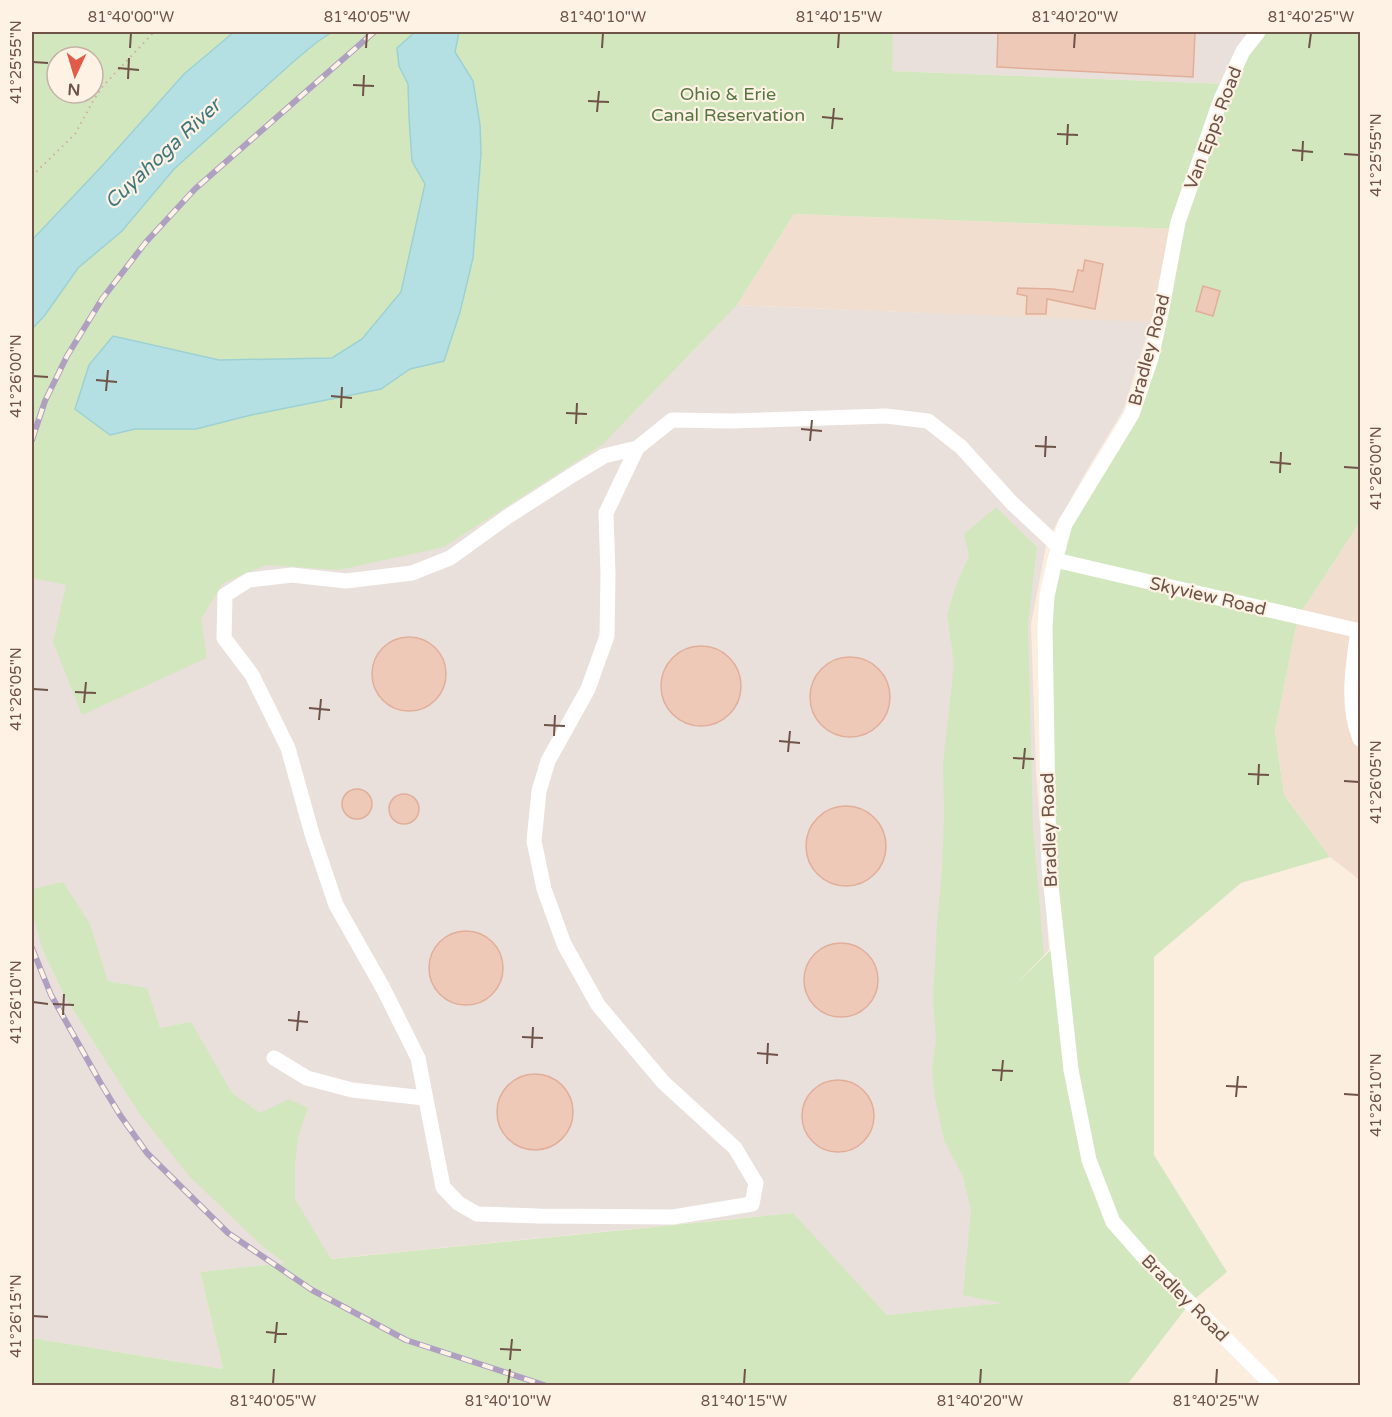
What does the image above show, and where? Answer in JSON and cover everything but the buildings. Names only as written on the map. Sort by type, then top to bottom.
[{"type":"street","name":"Van Epps Road","points":[[1177,230],[1221,99],[1243,51],[1258,32]]},
{"type":"street","name":"Bradley Road","points":[[1177,230],[1151,358],[1132,414],[1065,524],[1047,596],[1045,627],[1049,867],[1071,1070],[1089,1160],[1113,1222],[1143,1256],[1273,1386]]},
{"type":"street","points":[[637,448],[606,513],[607,636],[588,689],[548,761],[539,790],[534,841],[544,889],[564,944],[598,1005],[663,1082],[735,1148],[756,1183],[752,1204],[673,1217],[477,1214],[458,1203],[443,1188],[418,1058],[383,988],[336,905],[312,834],[288,748],[252,675],[224,638],[225,596],[249,580],[292,575],[346,581],[412,573],[450,558],[507,517],[604,456],[637,448],[672,420],[732,422],[886,416],[928,421],[961,447],[1057,553]]},
{"type":"street","name":"Skyview Road","points":[[1057,553],[1359,631]]},
{"type":"street","points":[[1359,631],[1353,668],[1352,703],[1360,739]]},
{"type":"street","points":[[274,1058],[307,1078],[352,1090],[425,1098]]},
{"type":"path","points":[[32,176],[75,134],[103,86],[154,32]]},
{"type":"shaded area","points":[[893,32],[1258,32],[1228,84],[891,71]]},
{"type":"shaded area","points":[[794,214],[1177,229],[1159,323],[737,305]]},
{"type":"shaded area","points":[[660,302],[1151,322],[1123,411],[1047,541],[1031,624],[1036,771],[1049,950],[963,1037],[1004,1303],[887,1315],[792,1213],[200,1272],[223,1369],[32,1338],[32,466]]},
{"type":"shaded area","points":[[1360,522],[1360,880],[1330,857],[1284,795],[1275,731],[1298,617]]},
{"type":"green space","points":[[32,32],[234,32],[196,63],[32,240]]},
{"type":"green space","name":"Ohio & Erie Canal Reservation","points":[[332,32],[415,32],[404,42],[413,162],[425,184],[401,292],[389,307],[363,351],[338,354],[332,358],[311,358],[110,435],[135,429],[205,427],[251,415],[381,389],[410,369],[429,364],[473,258],[475,227],[436,32],[893,32],[892,71],[1227,84],[1258,32],[1360,32],[1360,522],[1298,617],[1275,731],[1284,795],[1330,857],[1241,883],[1154,957],[1154,1155],[1227,1272],[1190,1303],[1127,1385],[32,1386],[32,1338],[223,1369],[200,1272],[285,1263],[262,1246],[189,1176],[139,1113],[65,997],[42,948],[32,912],[32,889],[63,882],[90,924],[108,981],[147,988],[160,1028],[191,1022],[232,1093],[260,1113],[289,1099],[308,1108],[298,1137],[295,1199],[331,1259],[793,1213],[887,1315],[1001,1303],[963,1295],[971,1210],[963,1177],[944,1140],[935,1098],[932,1069],[936,1040],[933,1000],[942,868],[943,764],[954,664],[947,615],[956,585],[969,556],[964,534],[996,507],[1037,547],[1028,624],[1033,828],[1044,955],[1015,985],[1057,944],[1045,627],[1065,524],[1132,414],[1176,229],[794,214],[737,305],[602,445],[444,547],[339,570],[266,565],[223,583],[201,619],[207,658],[82,715],[53,642],[66,585],[32,578],[32,329],[45,315],[78,268],[122,231],[174,169],[293,62]]},
{"type":"water","name":"Cuyahoga River","points":[[234,32],[332,32],[293,62],[174,169],[122,231],[78,268],[45,315],[32,329],[32,240],[184,74]]},
{"type":"water","points":[[415,32],[459,32],[455,52],[473,81],[480,125],[481,153],[473,258],[460,312],[444,361],[410,369],[381,389],[251,415],[196,429],[135,429],[110,435],[75,409],[89,365],[113,336],[219,360],[332,358],[362,339],[401,292],[425,184],[412,161],[408,84],[399,66],[397,48]]},
{"type":"railway","points":[[32,440],[45,401],[67,356],[102,299],[146,242],[195,189],[374,32]]},
{"type":"railway","points":[[32,948],[51,995],[120,1115],[147,1153],[228,1233],[312,1290],[406,1340],[547,1386]]}]
